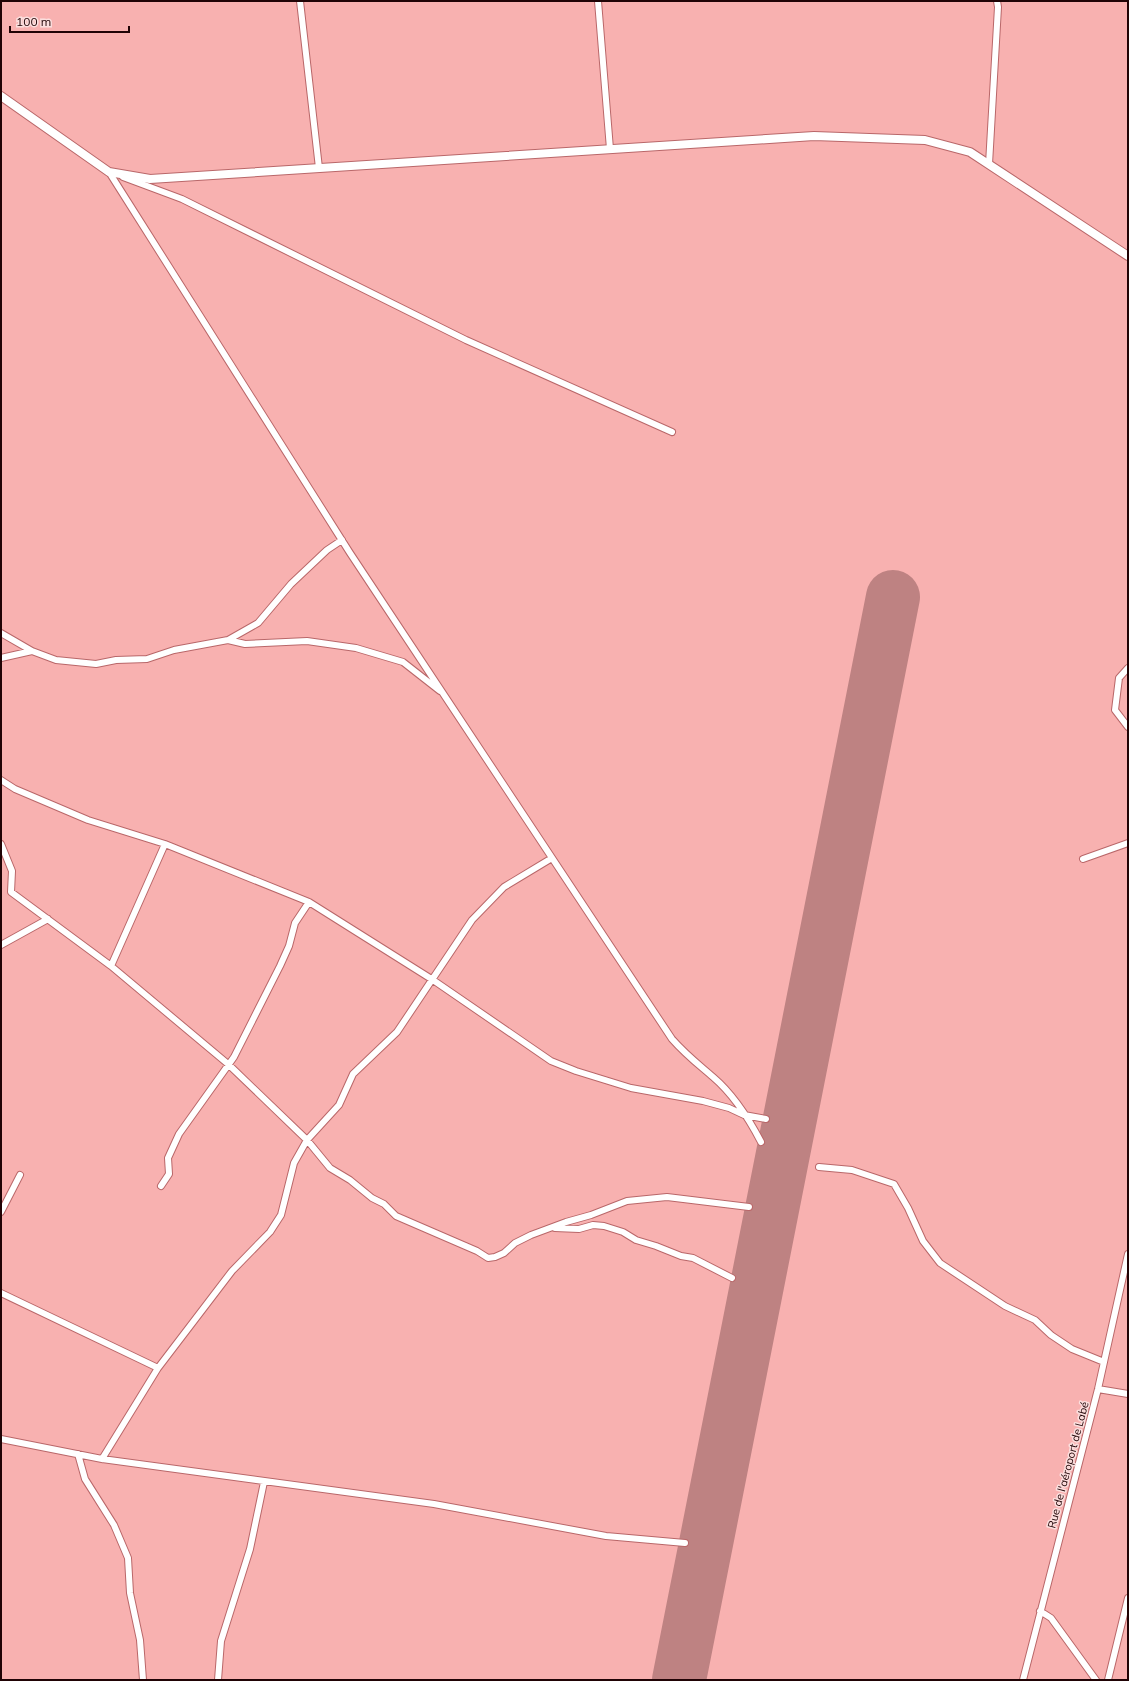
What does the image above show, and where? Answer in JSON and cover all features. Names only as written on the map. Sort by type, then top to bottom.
[{"type":"street","points":[[300,1],[319,168]]},
{"type":"street","points":[[598,1],[610,149]]},
{"type":"street","points":[[989,164],[998,7],[997,1]]},
{"type":"street","points":[[1,96],[109,172],[182,199],[466,340],[672,432]]},
{"type":"street","points":[[109,172],[150,179],[814,136],[925,140],[970,152],[1128,256]]},
{"type":"street","points":[[109,172],[342,540],[672,1039],[696,1064],[714,1077],[738,1104],[761,1142]]},
{"type":"street","points":[[1,633],[32,651],[56,660],[96,664],[116,660],[147,659],[174,650],[228,640],[258,623],[291,584],[327,550],[342,540]]},
{"type":"street","points":[[228,640],[245,644],[307,641],[356,648],[403,662],[444,695]]},
{"type":"street","points":[[1,658],[32,651]]},
{"type":"street","points":[[1128,668],[1119,678],[1115,710],[1128,727]]},
{"type":"street","points":[[1,780],[15,789],[88,820],[165,844],[308,902],[433,980],[551,1061],[576,1071],[631,1088],[703,1101],[729,1108],[744,1115],[766,1119]]},
{"type":"street","points":[[1083,859],[1128,843]]},
{"type":"street","points":[[1,844],[12,871],[11,892],[111,966],[228,1064],[307,1140],[330,1168],[350,1180],[372,1198],[384,1204],[396,1216],[477,1251],[488,1258],[495,1258],[504,1253],[515,1243],[552,1227],[591,1215],[627,1201],[644,1198],[667,1197],[749,1207]]},
{"type":"street","points":[[111,966],[165,844]]},
{"type":"street","points":[[102,1459],[158,1368],[232,1271],[270,1232],[280,1215],[294,1163],[307,1140],[339,1104],[353,1074],[397,1032],[472,920],[504,887],[552,858]]},
{"type":"street","points":[[161,1186],[169,1174],[168,1158],[179,1134],[228,1064],[280,966],[289,946],[295,923],[308,902]]},
{"type":"street","points":[[1,945],[48,919]]},
{"type":"street","points":[[819,1167],[852,1170],[894,1184],[908,1208],[923,1242],[940,1263],[1005,1306],[1035,1320],[1051,1335],[1072,1350],[1104,1362]]},
{"type":"street","points":[[1,1212],[20,1175]]},
{"type":"street","points":[[552,1227],[579,1229],[593,1225],[604,1226],[623,1232],[636,1240],[681,1256],[693,1258],[732,1278]]},
{"type":"street","name":"Rue de l'aéroport de Labé","points":[[1023,1680],[1098,1389],[1128,1254]]},
{"type":"street","points":[[1,1293],[158,1368]]},
{"type":"street","points":[[1098,1389],[1128,1394]]},
{"type":"street","points":[[1,1439],[102,1459],[434,1504],[606,1536],[686,1543]]},
{"type":"street","points":[[78,1454],[85,1479],[114,1525],[128,1558],[130,1593],[140,1640],[143,1680]]},
{"type":"street","points":[[218,1680],[221,1641],[250,1549],[264,1482]]},
{"type":"street","points":[[1108,1680],[1128,1598]]},
{"type":"street","points":[[1040,1611],[1051,1618],[1096,1680]]},
{"type":"runway","points":[[679,1680],[893,597]]}]
